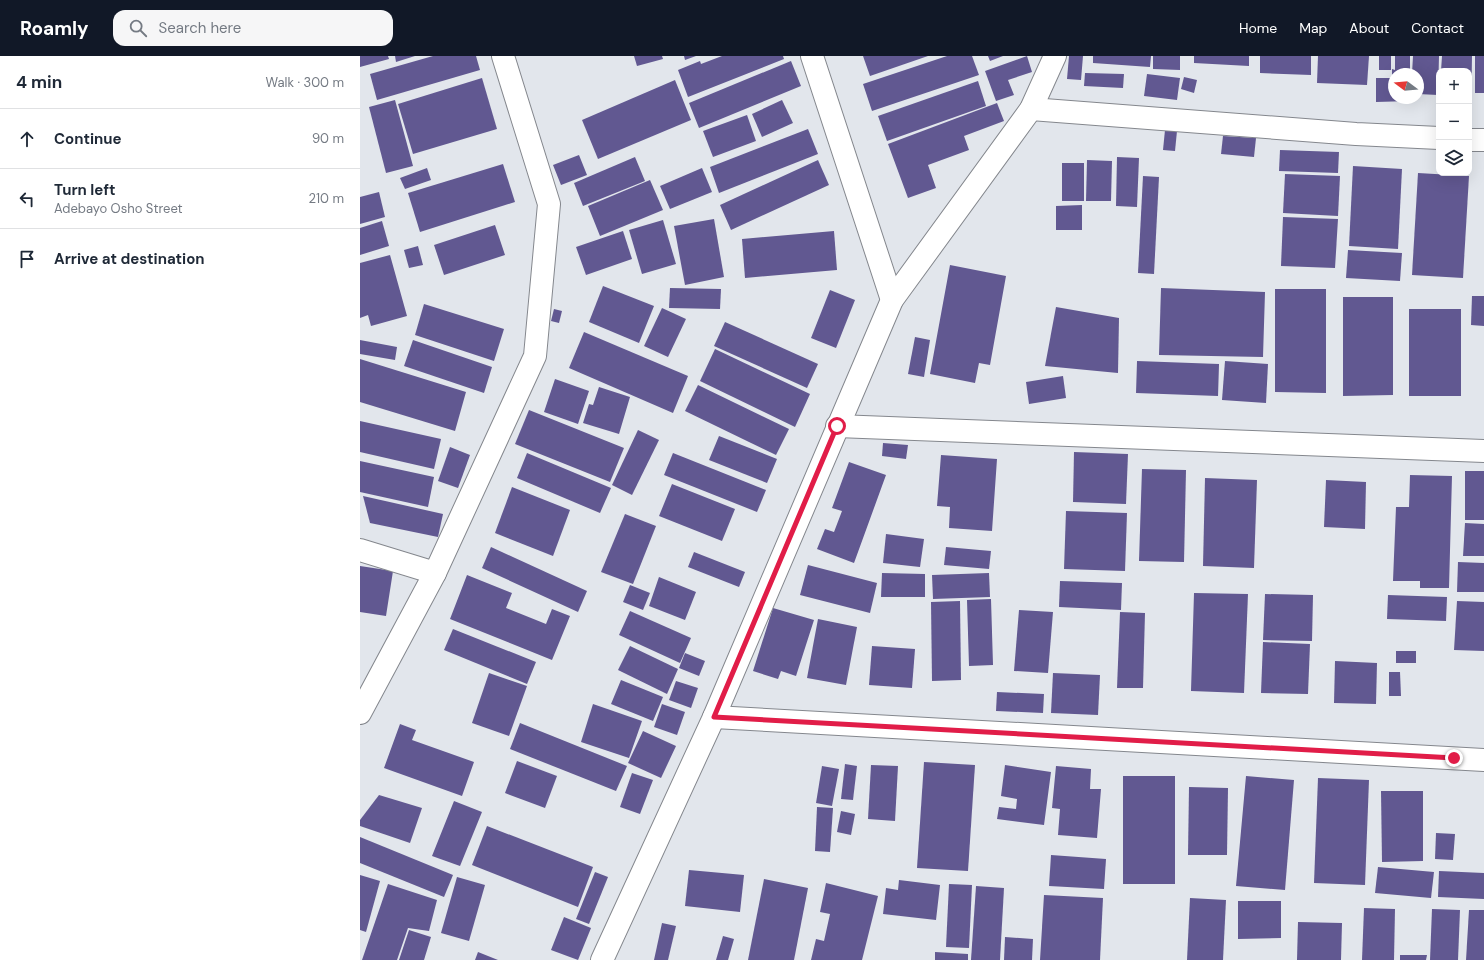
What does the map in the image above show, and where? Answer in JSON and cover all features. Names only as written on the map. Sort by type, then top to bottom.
[{"type":"street","points":[[360,714],[434,573],[535,356],[550,204],[503,56]]},
{"type":"street","points":[[812,56],[892,300]]},
{"type":"street","points":[[602,960],[714,717],[892,300],[1031,109],[1055,56]]},
{"type":"street","points":[[1031,109],[1356,134],[1436,138]]},
{"type":"street","points":[[1472,140],[1484,140]]},
{"type":"street","points":[[837,426],[1484,451]]},
{"type":"street","points":[[360,550],[434,573]]},
{"type":"street","points":[[714,717],[1484,760]]},
{"type":"building","points":[[360,56],[388,56],[389,59],[360,67]]},
{"type":"building","points":[[395,56],[415,56],[396,62]]},
{"type":"building","points":[[433,56],[476,56],[480,70],[377,100],[370,74]]},
{"type":"building","points":[[634,56],[662,56],[663,59],[637,66]]},
{"type":"building","points":[[684,56],[696,56],[685,60]]},
{"type":"building","points":[[722,56],[783,56],[784,59],[688,97],[678,70],[700,61],[701,64]]},
{"type":"building","points":[[863,56],[928,56],[870,76]]},
{"type":"building","points":[[947,56],[972,56],[979,75],[872,111],[863,84]]},
{"type":"building","points":[[988,56],[1003,56],[990,61]]},
{"type":"building","points":[[1027,56],[1032,72],[1008,80],[1014,95],[996,101],[985,71]]},
{"type":"building","points":[[1069,56],[1083,56],[1081,80],[1067,79]]},
{"type":"building","points":[[1093,56],[1151,56],[1150,67],[1093,63]]},
{"type":"building","points":[[1153,56],[1180,56],[1180,70],[1153,69]]},
{"type":"building","points":[[1194,56],[1249,56],[1249,66],[1194,63]]},
{"type":"building","points":[[1260,56],[1311,56],[1311,75],[1260,73]]},
{"type":"building","points":[[1318,56],[1369,56],[1367,85],[1317,83]]},
{"type":"building","points":[[1379,56],[1391,56],[1391,68],[1388,68],[1388,70],[1379,70]]},
{"type":"building","points":[[1395,56],[1410,56],[1410,68],[1395,68]]},
{"type":"building","points":[[1413,56],[1439,56],[1439,68],[1436,68],[1436,95],[1424,94],[1424,68],[1412,68]]},
{"type":"building","points":[[1442,56],[1472,56],[1472,68],[1441,68]]},
{"type":"building","points":[[1475,56],[1484,56],[1484,93],[1475,93]]},
{"type":"building","points":[[791,61],[801,86],[699,128],[689,103]]},
{"type":"building","points":[[1085,73],[1124,74],[1123,88],[1084,86]]},
{"type":"building","points":[[1147,74],[1180,78],[1177,100],[1144,96]]},
{"type":"building","points":[[1184,77],[1197,80],[1194,93],[1181,89]]},
{"type":"building","points":[[482,78],[497,129],[413,154],[398,104]]},
{"type":"building","points":[[1376,78],[1388,78],[1388,102],[1376,102]]},
{"type":"building","points":[[675,80],[691,120],[598,159],[582,120]]},
{"type":"building","points":[[978,81],[986,106],[887,141],[878,116]]},
{"type":"building","points":[[395,100],[413,166],[386,173],[369,107]]},
{"type":"building","points":[[782,100],[793,123],[762,137],[752,114]]},
{"type":"building","points":[[997,103],[1004,121],[964,136],[969,150],[928,165],[936,188],[908,198],[888,144]]},
{"type":"building","points":[[747,115],[756,141],[713,157],[703,131]]},
{"type":"building","points":[[808,129],[818,154],[719,193],[710,167]]},
{"type":"building","points":[[1165,130],[1177,131],[1175,151],[1163,150]]},
{"type":"building","points":[[1223,136],[1256,138],[1254,157],[1221,154]]},
{"type":"building","points":[[1280,150],[1339,152],[1338,173],[1279,171]]},
{"type":"building","points":[[579,155],[587,175],[561,185],[553,165]]},
{"type":"building","points":[[635,157],[645,181],[583,206],[574,183]]},
{"type":"building","points":[[1117,157],[1139,158],[1137,207],[1116,206]]},
{"type":"building","points":[[818,160],[829,185],[731,230],[720,205]]},
{"type":"building","points":[[1087,160],[1112,161],[1111,201],[1086,201]]},
{"type":"building","points":[[1062,163],[1084,163],[1084,201],[1062,201]]},
{"type":"building","points":[[503,164],[515,202],[420,232],[408,193]]},
{"type":"building","points":[[1353,166],[1402,169],[1398,249],[1349,246]]},
{"type":"building","points":[[427,168],[431,180],[405,189],[400,178]]},
{"type":"building","points":[[702,168],[712,192],[670,209],[660,186]]},
{"type":"building","points":[[1418,173],[1436,174],[1436,176],[1469,176],[1463,278],[1412,275]]},
{"type":"building","points":[[1285,174],[1340,176],[1338,216],[1283,213]]},
{"type":"building","points":[[1143,176],[1159,177],[1154,274],[1138,273]]},
{"type":"building","points":[[650,180],[663,210],[600,236],[588,206]]},
{"type":"building","points":[[379,192],[385,217],[360,224],[360,197]]},
{"type":"building","points":[[1082,205],[1082,230],[1056,230],[1056,206]]},
{"type":"building","points":[[1283,217],[1338,219],[1335,268],[1281,266]]},
{"type":"building","points":[[714,219],[724,277],[685,285],[674,226]]},
{"type":"building","points":[[663,220],[676,264],[642,274],[629,230]]},
{"type":"building","points":[[382,221],[389,246],[360,255],[360,228]]},
{"type":"building","points":[[495,225],[505,255],[444,275],[434,245]]},
{"type":"building","points":[[623,231],[632,259],[586,275],[576,247]]},
{"type":"building","points":[[834,231],[837,270],[745,278],[742,239]]},
{"type":"building","points":[[418,246],[423,265],[409,268],[404,250]]},
{"type":"building","points":[[1348,250],[1402,253],[1400,281],[1346,278]]},
{"type":"building","points":[[390,255],[407,316],[371,326],[368,315],[360,318],[360,263]]},
{"type":"building","points":[[950,265],[1006,276],[990,365],[979,363],[975,383],[930,374]]},
{"type":"building","points":[[603,286],[654,306],[639,343],[589,322]]},
{"type":"building","points":[[670,288],[721,289],[720,309],[669,308]]},
{"type":"building","points":[[1161,288],[1265,292],[1263,357],[1159,355]]},
{"type":"building","points":[[1275,289],[1326,289],[1326,393],[1275,392]]},
{"type":"building","points":[[830,290],[855,300],[836,348],[811,338]]},
{"type":"building","points":[[1472,296],[1484,296],[1484,326],[1471,325]]},
{"type":"building","points":[[1343,297],[1393,297],[1393,395],[1343,396]]},
{"type":"building","points":[[424,304],[504,329],[494,361],[415,335]]},
{"type":"building","points":[[1056,307],[1119,318],[1118,373],[1045,366]]},
{"type":"building","points":[[662,308],[686,319],[668,357],[644,346]]},
{"type":"building","points":[[554,309],[562,311],[559,323],[551,321]]},
{"type":"building","points":[[1409,309],[1461,309],[1461,396],[1409,396]]},
{"type":"building","points":[[725,322],[818,364],[807,388],[714,346]]},
{"type":"building","points":[[584,332],[688,376],[673,413],[569,368]]},
{"type":"building","points":[[915,337],[930,340],[924,377],[908,374]]},
{"type":"building","points":[[360,340],[397,347],[395,360],[360,354]]},
{"type":"building","points":[[413,340],[492,367],[484,393],[404,366]]},
{"type":"building","points":[[715,349],[810,394],[795,427],[700,381]]},
{"type":"building","points":[[360,359],[466,392],[455,431],[360,402]]},
{"type":"building","points":[[1137,361],[1219,364],[1218,396],[1136,393]]},
{"type":"building","points":[[1225,361],[1268,364],[1266,403],[1222,400]]},
{"type":"building","points":[[1063,376],[1066,398],[1029,404],[1026,382]]},
{"type":"building","points":[[555,379],[589,391],[578,424],[544,412]]},
{"type":"building","points":[[698,385],[789,429],[776,455],[685,411]]},
{"type":"building","points":[[599,387],[630,397],[619,434],[583,423],[589,404],[593,405]]},
{"type":"building","points":[[529,410],[624,448],[610,482],[515,444]]},
{"type":"building","points":[[360,421],[441,439],[434,469],[360,452]]},
{"type":"building","points":[[638,430],[659,440],[632,495],[612,485]]},
{"type":"building","points":[[719,436],[777,459],[767,483],[709,460]]},
{"type":"building","points":[[883,443],[908,445],[906,459],[882,456]]},
{"type":"building","points":[[450,447],[470,455],[458,488],[438,481]]},
{"type":"building","points":[[1074,452],[1128,454],[1126,504],[1073,502]]},
{"type":"building","points":[[527,453],[611,488],[600,513],[517,478]]},
{"type":"building","points":[[673,453],[766,490],[757,512],[664,475]]},
{"type":"building","points":[[941,455],[997,459],[992,531],[949,528],[950,507],[937,506]]},
{"type":"building","points":[[360,461],[434,477],[428,507],[360,492]]},
{"type":"building","points":[[849,462],[886,475],[854,563],[817,549],[825,529],[834,532],[842,511],[832,508]]},
{"type":"building","points":[[1142,469],[1186,470],[1184,562],[1139,561]]},
{"type":"building","points":[[1465,471],[1484,471],[1484,520],[1465,520]]},
{"type":"building","points":[[1410,475],[1452,476],[1449,588],[1420,588],[1420,581],[1393,581],[1396,507],[1409,507]]},
{"type":"building","points":[[1205,478],[1257,480],[1254,568],[1203,566]]},
{"type":"building","points":[[1326,480],[1366,482],[1365,529],[1324,527]]},
{"type":"building","points":[[672,484],[735,509],[722,541],[659,516]]},
{"type":"building","points":[[512,487],[570,510],[553,556],[495,533]]},
{"type":"building","points":[[363,496],[443,514],[438,537],[370,523]]},
{"type":"building","points":[[1066,511],[1127,513],[1125,571],[1064,569]]},
{"type":"building","points":[[625,514],[656,526],[633,584],[601,572]]},
{"type":"building","points":[[1465,523],[1484,524],[1484,556],[1463,556]]},
{"type":"building","points":[[886,534],[924,539],[920,567],[883,563]]},
{"type":"building","points":[[491,547],[587,591],[578,612],[482,568]]},
{"type":"building","points":[[946,547],[991,551],[989,569],[944,565]]},
{"type":"building","points":[[694,552],[745,572],[739,587],[688,567]]},
{"type":"building","points":[[1458,562],[1484,563],[1484,592],[1457,592]]},
{"type":"building","points":[[808,565],[877,583],[870,613],[800,595]]},
{"type":"building","points":[[360,566],[393,571],[386,616],[360,612]]},
{"type":"building","points":[[882,573],[925,574],[925,597],[881,597]]},
{"type":"building","points":[[989,573],[990,597],[933,599],[932,575]]},
{"type":"building","points":[[467,575],[512,593],[506,608],[546,624],[552,609],[570,616],[552,660],[450,619]]},
{"type":"building","points":[[659,577],[696,592],[685,620],[649,606]]},
{"type":"building","points":[[1060,581],[1122,583],[1121,610],[1059,607]]},
{"type":"building","points":[[630,585],[650,593],[643,610],[623,602]]},
{"type":"building","points":[[1194,593],[1248,594],[1244,693],[1191,691]]},
{"type":"building","points":[[1265,594],[1313,595],[1312,641],[1263,640]]},
{"type":"building","points":[[1388,595],[1447,597],[1446,621],[1387,619]]},
{"type":"building","points":[[991,599],[993,665],[969,666],[967,600]]},
{"type":"building","points":[[960,601],[961,680],[932,681],[931,602]]},
{"type":"building","points":[[1457,601],[1484,602],[1484,651],[1454,650]]},
{"type":"building","points":[[773,608],[814,620],[796,676],[781,671],[778,679],[753,671]]},
{"type":"building","points":[[1019,610],[1053,612],[1048,673],[1014,671]]},
{"type":"building","points":[[630,611],[691,638],[680,663],[619,635]]},
{"type":"building","points":[[1120,612],[1145,613],[1143,688],[1117,688]]},
{"type":"building","points":[[818,619],[857,627],[846,685],[807,678]]},
{"type":"building","points":[[453,629],[536,662],[527,684],[444,650]]},
{"type":"building","points":[[1263,642],[1310,644],[1308,694],[1261,693]]},
{"type":"building","points":[[630,646],[678,669],[667,694],[618,670]]},
{"type":"building","points":[[872,646],[915,649],[912,688],[869,685]]},
{"type":"building","points":[[1396,651],[1416,651],[1416,663],[1396,663]]},
{"type":"building","points":[[685,653],[705,661],[699,676],[679,668]]},
{"type":"building","points":[[1335,661],[1377,663],[1376,704],[1334,703]]},
{"type":"building","points":[[1389,672],[1400,672],[1401,696],[1389,696]]},
{"type":"building","points":[[489,673],[527,686],[509,736],[472,723]]},
{"type":"building","points":[[1053,673],[1100,675],[1098,715],[1051,713]]},
{"type":"building","points":[[621,680],[663,697],[653,721],[611,704]]},
{"type":"building","points":[[676,681],[698,688],[691,708],[669,700]]},
{"type":"building","points":[[997,692],[1044,694],[1043,713],[996,711]]},
{"type":"building","points":[[593,704],[642,721],[629,758],[581,742]]},
{"type":"building","points":[[662,704],[685,712],[677,735],[654,727]]},
{"type":"building","points":[[520,723],[627,766],[616,791],[510,749]]},
{"type":"building","points":[[400,724],[416,730],[412,740],[474,762],[462,796],[384,768]]},
{"type":"building","points":[[643,731],[676,746],[661,778],[628,763]]},
{"type":"building","points":[[517,761],[557,776],[545,808],[505,793]]},
{"type":"building","points":[[924,762],[975,765],[968,871],[917,868]]},
{"type":"building","points":[[845,764],[857,766],[853,800],[841,799]]},
{"type":"building","points":[[871,765],[898,766],[895,821],[868,819]]},
{"type":"building","points":[[1005,765],[1051,772],[1044,825],[997,819],[999,807],[1016,809],[1017,799],[1001,796]]},
{"type":"building","points":[[822,766],[839,769],[832,806],[816,803]]},
{"type":"building","points":[[1056,766],[1091,769],[1090,789],[1101,789],[1097,838],[1058,835],[1060,809],[1052,808]]},
{"type":"building","points":[[632,773],[653,780],[640,814],[620,807]]},
{"type":"building","points":[[1123,776],[1175,776],[1175,884],[1123,884]]},
{"type":"building","points":[[1246,776],[1294,780],[1285,890],[1236,886]]},
{"type":"building","points":[[1318,778],[1369,780],[1365,885],[1314,883]]},
{"type":"building","points":[[1189,787],[1228,788],[1227,855],[1188,855]]},
{"type":"building","points":[[1381,791],[1423,791],[1423,861],[1382,862]]},
{"type":"building","points":[[379,795],[422,808],[410,843],[360,826],[360,820]]},
{"type":"building","points":[[454,801],[482,812],[460,866],[432,856]]},
{"type":"building","points":[[817,807],[833,808],[830,852],[815,851]]},
{"type":"building","points":[[841,811],[855,814],[851,835],[837,832]]},
{"type":"building","points":[[487,826],[593,867],[578,907],[472,865]]},
{"type":"building","points":[[1436,833],[1455,834],[1453,860],[1435,859]]},
{"type":"building","points":[[360,837],[453,875],[444,897],[360,863]]},
{"type":"building","points":[[1051,855],[1106,859],[1104,889],[1049,886]]},
{"type":"building","points":[[1378,867],[1434,872],[1431,898],[1375,893]]},
{"type":"building","points":[[689,870],[744,875],[740,912],[685,906]]},
{"type":"building","points":[[1439,871],[1484,873],[1484,899],[1438,897]]},
{"type":"building","points":[[595,872],[608,877],[589,924],[576,919]]},
{"type":"building","points":[[360,875],[380,881],[366,932],[360,930]]},
{"type":"building","points":[[457,877],[485,885],[469,941],[441,933]]},
{"type":"building","points":[[764,879],[808,888],[794,960],[748,960]]},
{"type":"building","points":[[899,880],[940,885],[936,920],[883,914],[886,888],[898,890]]},
{"type":"building","points":[[826,883],[878,896],[862,960],[811,960],[816,939],[824,941],[830,914],[820,912]]},
{"type":"building","points":[[388,884],[437,900],[429,931],[408,928],[397,960],[362,960]]},
{"type":"building","points":[[949,884],[972,885],[969,948],[946,947]]},
{"type":"building","points":[[976,886],[1004,888],[1000,960],[971,960]]},
{"type":"building","points":[[1044,895],[1103,898],[1100,960],[1040,960]]},
{"type":"building","points":[[1190,898],[1226,900],[1223,960],[1187,960]]},
{"type":"building","points":[[1238,901],[1281,901],[1281,938],[1238,939]]},
{"type":"building","points":[[1364,908],[1395,909],[1394,960],[1362,960]]},
{"type":"building","points":[[1432,909],[1460,910],[1458,960],[1430,960]]},
{"type":"building","points":[[1469,910],[1484,910],[1484,960],[1466,960]]},
{"type":"building","points":[[564,917],[591,928],[578,960],[551,950]]},
{"type":"building","points":[[1298,922],[1342,923],[1341,960],[1297,960]]},
{"type":"building","points":[[662,923],[676,926],[668,960],[654,960]]},
{"type":"building","points":[[409,930],[431,937],[424,960],[399,960]]},
{"type":"building","points":[[723,936],[734,939],[728,960],[716,960]]},
{"type":"building","points":[[1005,937],[1033,939],[1032,960],[1004,960]]},
{"type":"building","points":[[478,952],[498,960],[475,960]]},
{"type":"building","points":[[935,952],[968,954],[968,960],[935,960]]},
{"type":"building","points":[[1400,955],[1427,955],[1426,960],[1400,960]]},
{"type":"route","points":[[837,426],[714,717],[1454,758]]}]
